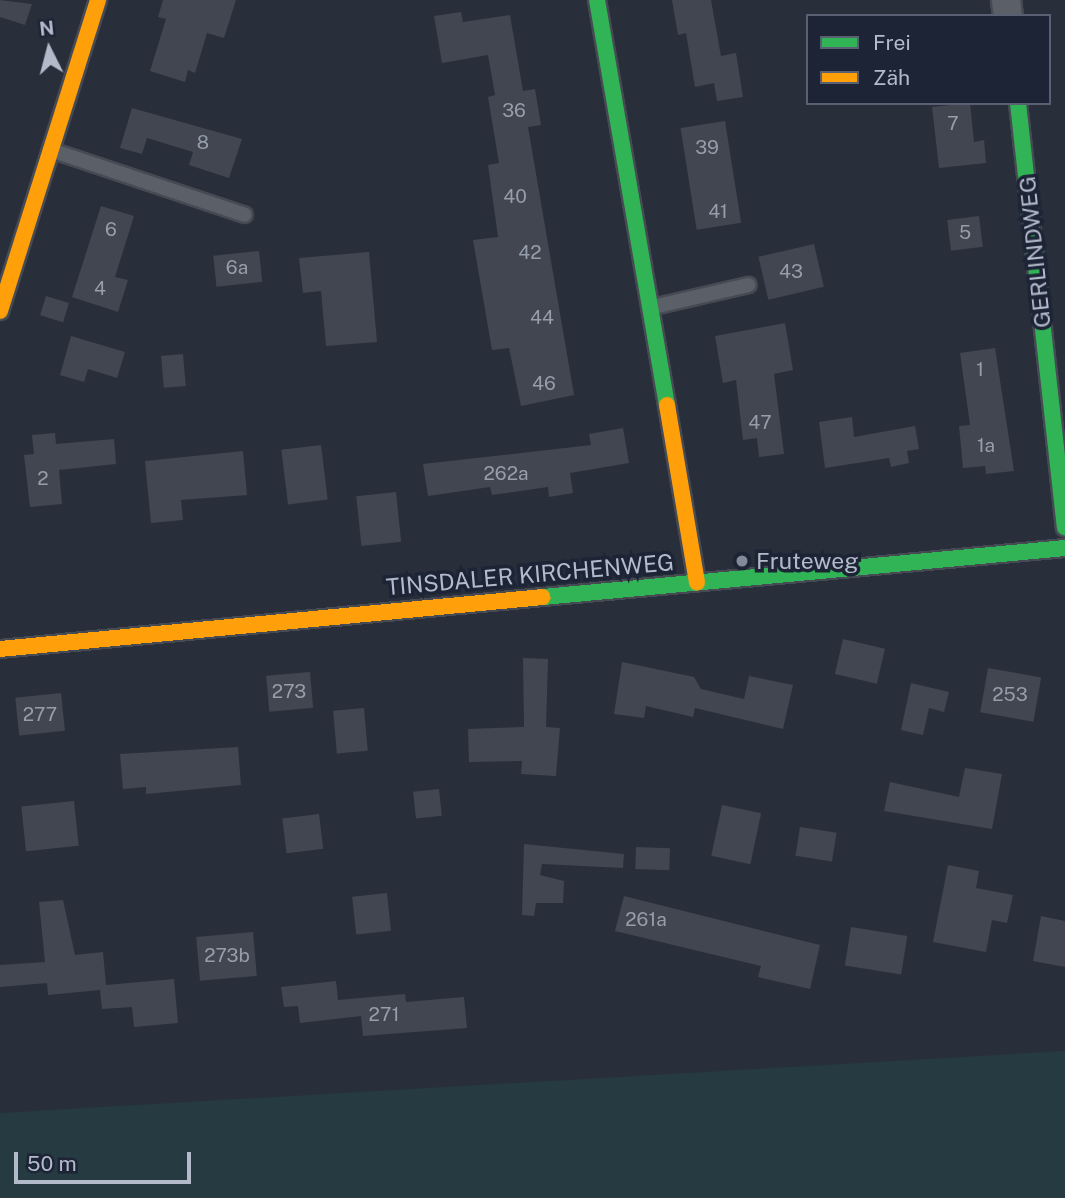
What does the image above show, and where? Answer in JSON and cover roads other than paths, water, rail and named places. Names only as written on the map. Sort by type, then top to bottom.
[{"type":"street","points":[[0,310],[98,0]]},
{"type":"street","points":[[597,0],[697,582]]},
{"type":"street","name":"GERLINDWEG","points":[[1018,105],[1065,527]]},
{"type":"street","name":"TINSDALER KIRCHENWEG","points":[[1,644],[1065,548]]},
{"type":"lane","points":[[52,150],[245,215]]},
{"type":"lane","points":[[648,308],[748,285]]},
{"type":"place","name":"Fruteweg","points":[[742,561]]}]
